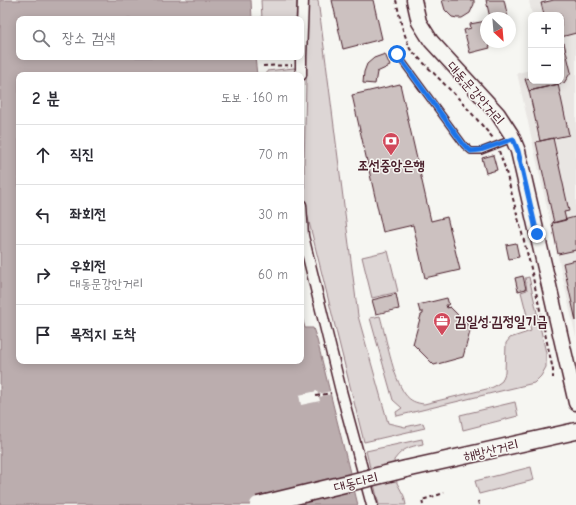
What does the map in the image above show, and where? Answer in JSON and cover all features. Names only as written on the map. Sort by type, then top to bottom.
[{"type":"main road","name":"해방산거리","points":[[406,469],[576,431]]},
{"type":"main road","name":"대동다리","points":[[258,505],[406,469]]},
{"type":"street","points":[[302,16],[303,0]]},
{"type":"street","name":"대동문강안거리","points":[[414,0],[419,22],[431,42],[498,114],[513,139],[518,151],[576,402]]},
{"type":"street","points":[[304,240],[341,391],[372,505]]},
{"type":"lane","points":[[397,54],[464,145],[471,151],[481,150],[513,139]]},
{"type":"path","points":[[396,0],[402,27],[410,48],[487,130],[496,145],[505,168],[528,256],[553,370],[553,378]]},
{"type":"path","points":[[263,66],[301,63]]},
{"type":"path","points":[[316,396],[341,391]]},
{"type":"path","points":[[423,505],[422,500],[444,493]]},
{"type":"path","points":[[478,500],[479,505]]},
{"type":"shaded area","points":[[0,0],[251,0],[252,16],[16,16],[16,60],[255,60],[257,72],[16,72],[16,364],[304,364],[304,324],[305,328],[313,328],[317,340],[358,505],[0,505]]},
{"type":"shaded area","points":[[261,0],[297,0],[296,16],[262,16]]},
{"type":"shaded area","points":[[308,0],[318,0],[358,316],[388,423],[405,427],[423,423],[425,428],[364,442],[305,206],[304,165]]},
{"type":"shaded area","points":[[576,0],[576,337],[517,73],[528,71],[528,84],[564,84],[564,12],[531,12],[529,1]]},
{"type":"shaded area","points":[[294,68],[296,69],[296,72],[267,71]]},
{"type":"shaded area","points":[[388,251],[398,292],[372,298],[362,257]]},
{"type":"shaded area","points":[[529,277],[546,353],[546,367],[541,376],[534,383],[397,416],[396,412],[402,408],[393,400],[370,318],[380,316],[397,378],[405,394],[411,400],[424,404],[491,388],[502,381],[505,373],[506,343],[510,338],[531,331],[521,292],[527,290],[525,278]]},
{"type":"shaded area","points":[[515,402],[518,416],[463,430],[460,415]]},
{"type":"shaded area","points":[[422,439],[423,444],[407,449],[400,453],[394,460],[397,483],[404,496],[406,505],[379,505],[366,451]]},
{"type":"shaded area","points":[[531,467],[534,480],[479,494],[475,481]]},
{"type":"pier","points":[[317,391],[318,394],[331,391],[331,394],[319,397],[320,401],[301,405],[299,395]]},
{"type":"building","points":[[332,0],[373,0],[382,39],[343,49]]},
{"type":"building","points":[[442,0],[474,0],[474,4],[470,13],[462,18],[457,18],[452,17],[445,10]]},
{"type":"building","points":[[486,0],[504,0],[507,12],[489,12]]},
{"type":"building","points":[[554,0],[576,0],[576,33],[564,36],[564,12],[543,12],[541,3]]},
{"type":"building","points":[[480,22],[480,48],[490,48],[470,53],[464,30],[471,28],[470,24]]},
{"type":"building","points":[[564,43],[571,72],[564,83]]},
{"type":"building","points":[[385,54],[390,66],[377,72],[375,84],[363,83],[364,72],[367,64],[374,58]]},
{"type":"building","points":[[528,78],[528,84],[560,84],[529,91],[525,79]]},
{"type":"building","name":"조선중앙은행","points":[[400,84],[431,221],[447,217],[460,270],[425,278],[413,225],[383,232],[352,95]]},
{"type":"building","points":[[558,84],[569,135],[540,141],[529,91]]},
{"type":"building","points":[[553,138],[569,211],[564,212],[566,220],[554,223],[536,142]]},
{"type":"building","points":[[493,155],[497,170],[486,173],[482,158]]},
{"type":"building","points":[[576,217],[576,250],[558,254],[552,223]]},
{"type":"building","points":[[516,243],[519,257],[509,259],[506,245]]},
{"type":"building","points":[[576,260],[576,321],[563,263]]},
{"type":"building","points":[[523,276],[526,289],[518,291],[515,278]]},
{"type":"building","points":[[396,294],[399,309],[376,314],[372,300]]},
{"type":"building","name":"김일성·김정일기금","points":[[447,298],[449,305],[446,305],[447,308],[450,307],[471,328],[463,357],[434,365],[413,344],[421,315],[423,314],[423,312],[420,312],[418,305]]},
{"type":"place","name":"조선중앙은행","points":[[391,156]]},
{"type":"place","name":"김일성·김정일기금","points":[[442,336]]},
{"type":"route","points":[[397,54],[464,145],[471,151],[481,150],[513,139],[518,151],[537,234]]}]
